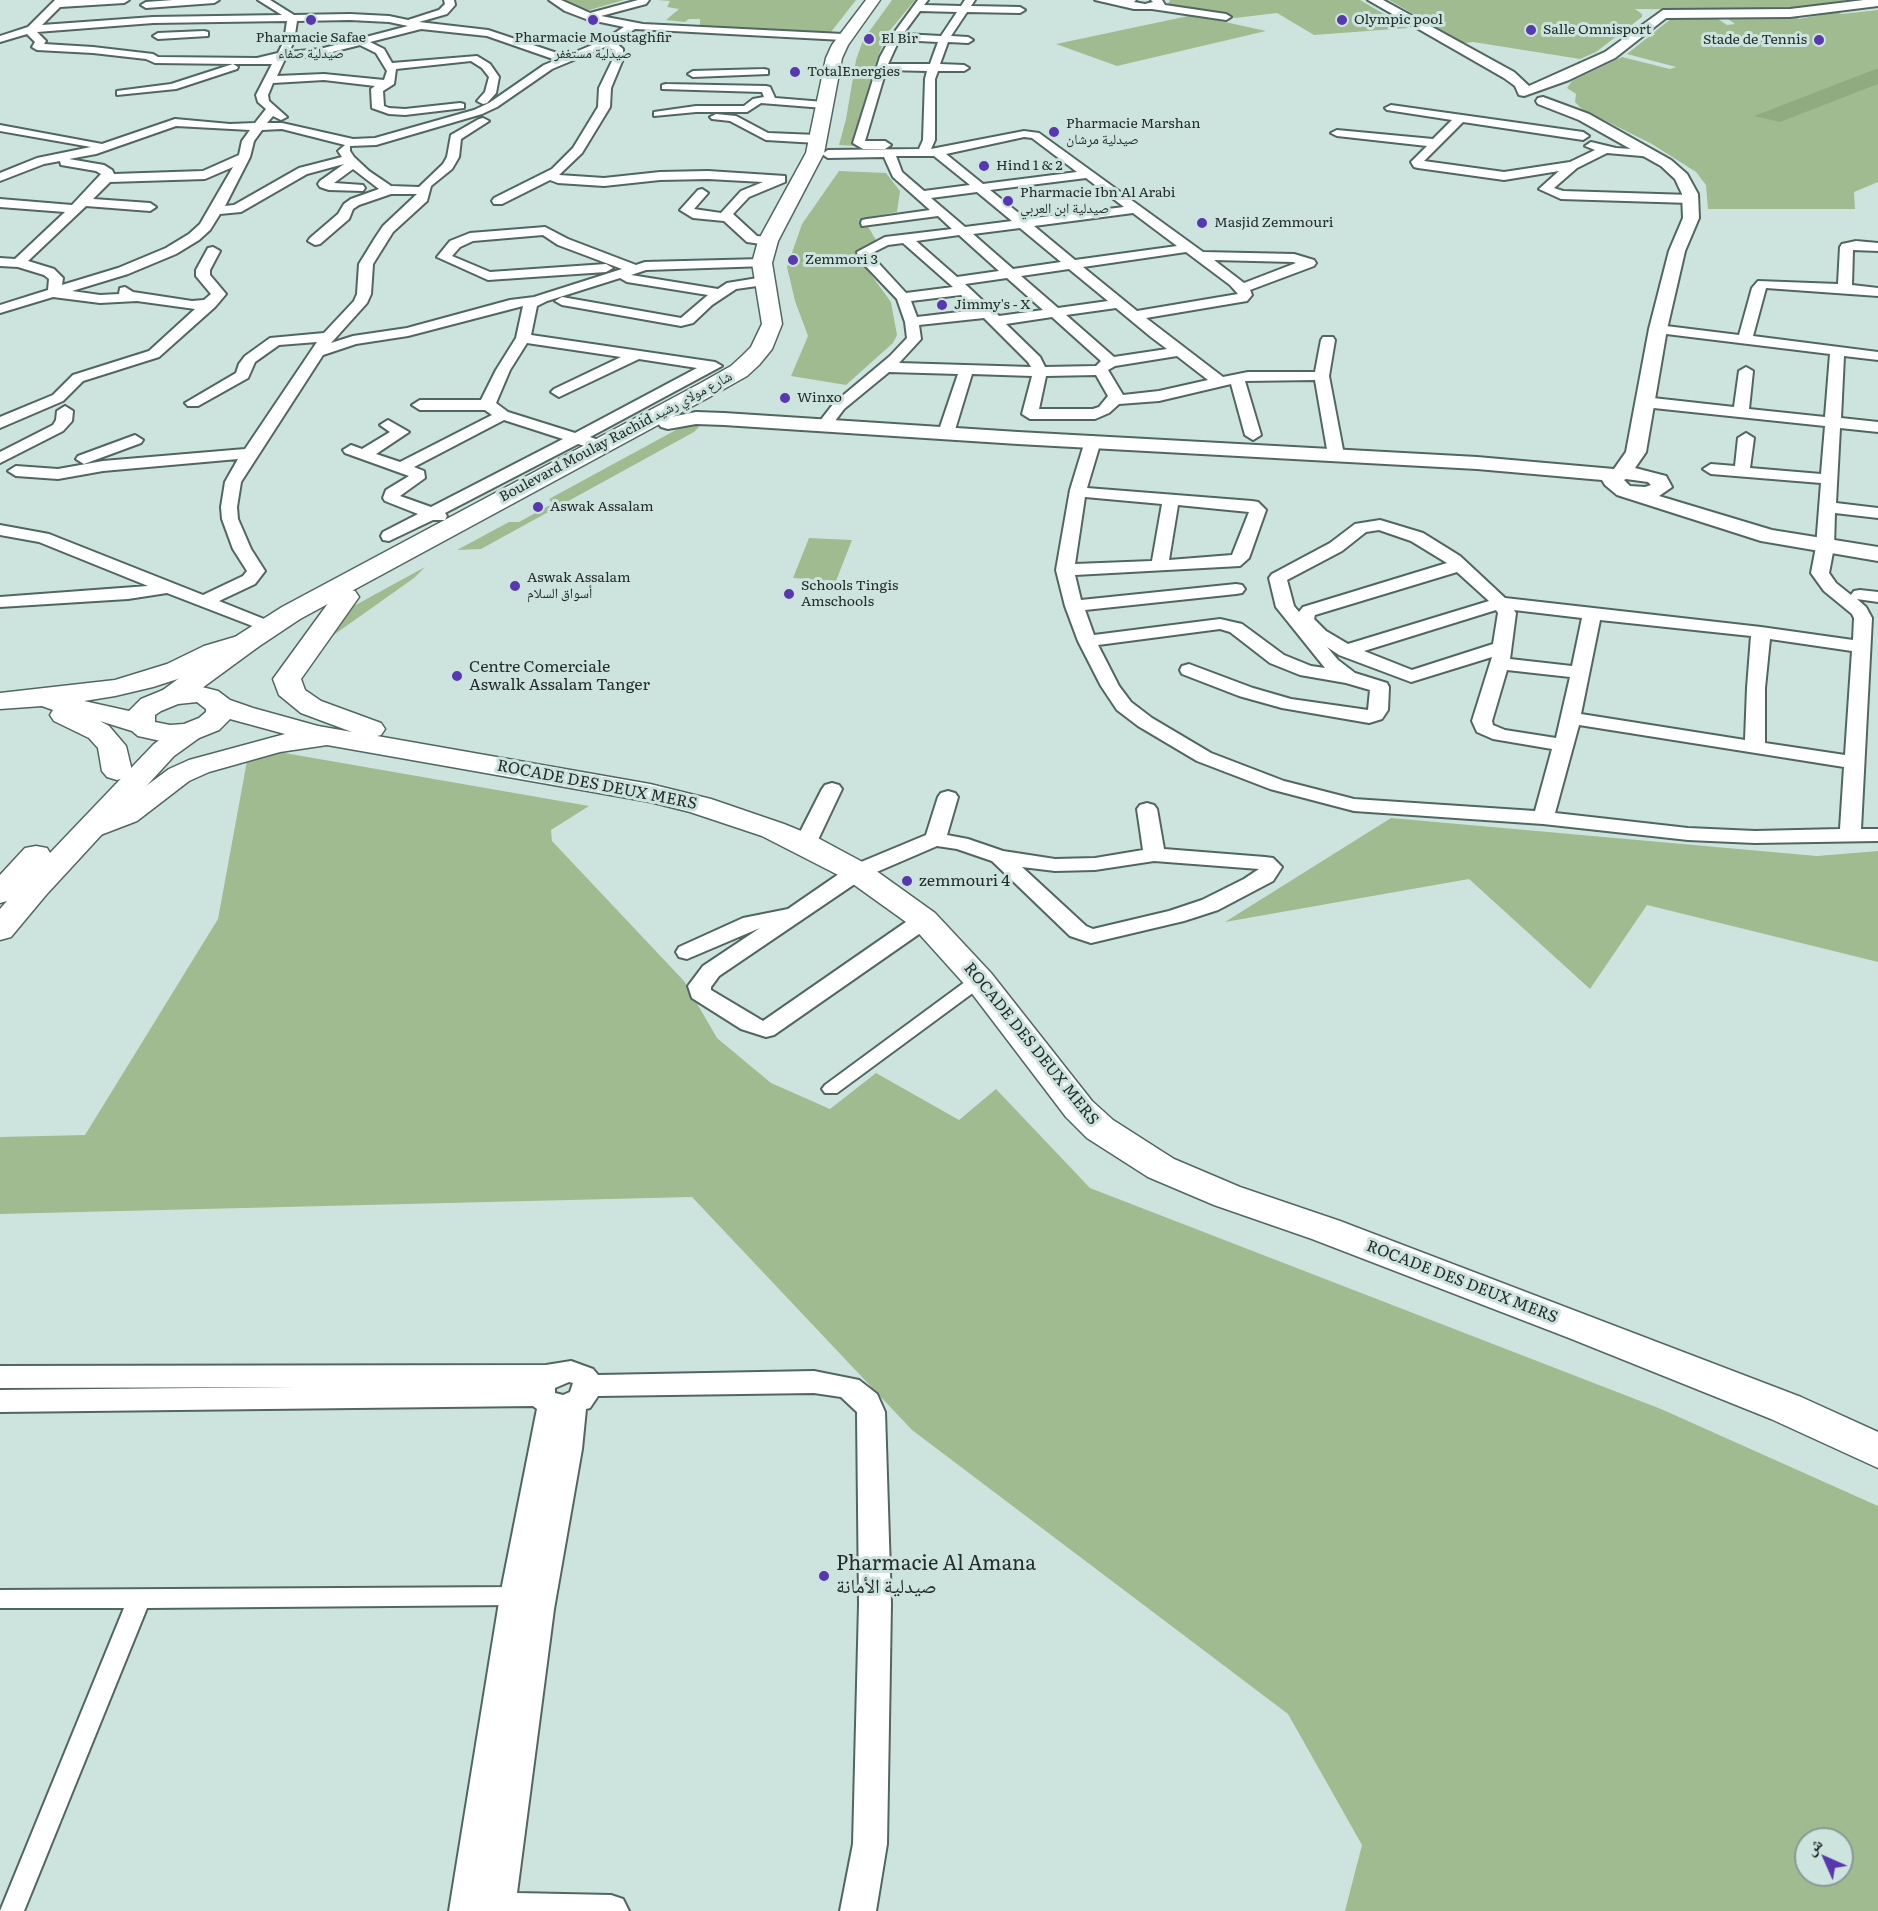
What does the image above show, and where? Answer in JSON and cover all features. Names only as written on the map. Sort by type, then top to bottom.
[{"type":"main road","name":"Boulevard Moulay Rachid شارع مولاي رشيد","points":[[218,703],[226,682],[273,641],[346,597],[668,423],[718,409],[749,378],[771,362],[786,340],[789,316],[778,271],[780,251],[825,167],[824,105],[834,58],[843,37],[873,0]]},
{"type":"main road","name":"Boulevard Moulay Rachid شارع مولاي رشيد","points":[[168,698],[258,634],[315,599],[739,371],[761,349],[772,324],[763,272],[768,241],[815,153],[823,146],[849,58],[860,35],[885,0]]},
{"type":"main road","points":[[346,597],[292,668],[287,679],[289,689],[295,696],[312,707],[425,753]]},
{"type":"main road","points":[[24,699],[115,688],[143,681],[177,670],[258,634]]},
{"type":"main road","name":"ROCADE DES DEUX MERS","points":[[24,699],[99,702],[198,694],[218,703],[325,736],[666,796],[730,815],[805,843],[857,872],[918,916],[979,980],[1079,1109],[1100,1129],[1161,1168],[1227,1196],[1326,1230],[1594,1332],[1786,1408],[1878,1451]]},
{"type":"main road","points":[[0,893],[117,771],[138,745],[143,726],[140,718],[143,711],[168,698]]},
{"type":"main road","points":[[24,699],[83,722],[99,732],[112,746],[117,771]]},
{"type":"main road","name":"ROCADE DES DEUX MERS","points":[[24,699],[64,704],[143,726],[158,733],[191,731],[325,736]]},
{"type":"main road","points":[[0,930],[35,888],[164,750],[191,731],[216,718],[220,712],[218,703]]},
{"type":"main road","points":[[90,830],[126,815],[179,775],[199,766],[278,744],[325,736]]},
{"type":"street","points":[[124,0],[59,2],[31,32],[41,41],[36,47],[88,49],[153,57]]},
{"type":"street","points":[[214,0],[143,2],[153,20],[158,36],[151,59],[279,58]]},
{"type":"street","points":[[263,0],[292,22]]},
{"type":"street","points":[[408,22],[443,12],[450,5],[448,0]]},
{"type":"street","points":[[554,0],[590,17],[632,26],[770,38],[843,37]]},
{"type":"street","points":[[590,17],[644,0]]},
{"type":"street","points":[[923,153],[933,139],[930,79],[944,39],[960,21],[962,10],[970,0]]},
{"type":"street","points":[[933,139],[873,146],[860,143],[875,86],[884,67],[885,57],[896,37],[920,4],[962,10],[1020,10],[1011,1],[1006,0]]},
{"type":"street","points":[[1100,0],[1158,2],[1226,17]]},
{"type":"street","points":[[1120,0],[1131,2]]},
{"type":"street","points":[[1374,0],[1509,75],[1521,84],[1544,92],[1666,164],[1682,177],[1690,199],[1691,218],[1677,252],[1658,329],[1636,452],[1620,482]]},
{"type":"street","points":[[1544,92],[1570,74],[1610,55],[1663,14],[1790,14],[1878,2]]},
{"type":"street","points":[[9,23],[35,26],[153,20],[292,22],[371,18],[493,34],[566,59]]},
{"type":"street","points":[[261,30],[292,22]]},
{"type":"street","points":[[292,22],[262,95],[264,102],[271,110],[296,128]]},
{"type":"street","points":[[0,39],[35,26]]},
{"type":"street","points":[[233,60],[251,61],[310,54],[421,26]]},
{"type":"street","points":[[0,177],[48,160],[86,153],[175,122],[296,128],[349,142],[376,141],[450,122],[490,103],[540,71],[608,42],[632,26]]},
{"type":"street","points":[[158,36],[215,33]]},
{"type":"street","points":[[896,37],[968,40]]},
{"type":"street","points":[[362,42],[380,51],[390,66],[391,81],[377,89],[378,108],[389,111],[442,109],[490,103]]},
{"type":"street","points":[[498,201],[565,165],[578,150],[604,107],[605,88],[619,53],[618,49],[608,42]]},
{"type":"street","points":[[203,602],[239,586],[254,576],[256,572],[234,533],[229,507],[233,482],[316,353],[360,303],[364,294],[366,264],[382,238],[423,198],[425,185],[445,171],[452,162],[455,137],[486,118],[490,112],[490,93],[494,77],[486,66],[473,58],[390,66]]},
{"type":"street","points":[[121,93],[172,87],[251,61]]},
{"type":"street","points":[[682,63],[764,63],[766,89],[772,101]]},
{"type":"street","points":[[884,67],[964,68]]},
{"type":"street","points":[[668,91],[697,73],[764,72]]},
{"type":"street","points":[[1544,92],[1562,82],[1570,74]]},
{"type":"street","points":[[269,80],[324,76],[389,84]]},
{"type":"street","points":[[668,91],[766,89]]},
{"type":"street","points":[[668,91],[708,113],[732,118],[766,136],[889,154],[937,152],[1032,134],[1242,288],[1245,295],[1242,298],[1134,316]]},
{"type":"street","points":[[1544,92],[1584,117]]},
{"type":"street","points":[[732,118],[741,115],[757,101],[824,105]]},
{"type":"street","points":[[1392,108],[1583,136],[1590,145],[1605,150],[1649,154]]},
{"type":"street","points":[[658,114],[708,113],[747,109]]},
{"type":"street","points":[[0,309],[111,275],[185,243],[205,227],[216,211],[244,157],[248,141],[271,110]]},
{"type":"street","points":[[1461,118],[1417,162],[1418,164],[1504,177],[1573,165],[1605,150]]},
{"type":"street","points":[[1583,136],[1585,133],[1602,127]]},
{"type":"street","points":[[0,128],[105,147]]},
{"type":"street","points":[[1337,133],[1435,143]]},
{"type":"street","points":[[349,142],[344,151],[351,161],[365,174],[390,190]]},
{"type":"street","points":[[937,152],[1177,352],[1220,382]]},
{"type":"street","points":[[889,154],[897,174],[1057,312],[1106,366],[1116,396],[1115,400]]},
{"type":"street","points":[[82,178],[105,180],[205,175],[244,157]]},
{"type":"street","points":[[19,263],[31,249],[80,206],[105,180],[108,173],[104,169],[48,160]]},
{"type":"street","points":[[351,161],[324,184],[359,188]]},
{"type":"street","points":[[216,211],[237,209],[303,171],[351,161]]},
{"type":"street","points":[[1573,165],[1545,189],[1561,195],[1690,199]]},
{"type":"street","points":[[18,170],[50,174]]},
{"type":"street","points":[[922,195],[1088,174]]},
{"type":"street","points":[[549,175],[558,179],[604,182],[660,176],[781,178],[805,175]]},
{"type":"street","points":[[728,217],[727,213],[745,194],[781,178]]},
{"type":"street","points":[[315,241],[344,216],[348,207],[355,202],[390,190],[425,190]]},
{"type":"street","points":[[702,193],[686,210],[693,214],[728,217],[752,239],[768,241]]},
{"type":"street","points":[[0,203],[150,207]]},
{"type":"street","points":[[824,426],[839,406],[914,339],[912,322],[903,298],[863,255],[864,252],[885,241],[1136,209]]},
{"type":"street","points":[[885,241],[867,223],[942,212]]},
{"type":"street","points":[[630,271],[488,276],[444,257],[455,244],[470,237],[545,231],[563,242],[630,271],[720,293]]},
{"type":"street","points":[[1863,234],[1878,235]]},
{"type":"street","points":[[905,238],[959,286],[1035,360],[1040,372],[1030,414],[1095,414],[1104,410],[1115,400],[1159,396],[1236,377],[1322,376]]},
{"type":"street","points":[[1845,288],[1845,249],[1852,245],[1878,247]]},
{"type":"street","points":[[0,423],[58,398],[78,378],[154,354],[219,294],[203,276],[203,270],[213,251]]},
{"type":"street","points":[[903,298],[1012,272],[1194,252],[1294,258],[1309,263],[1242,288]]},
{"type":"street","points":[[0,262],[19,263],[46,270],[55,275],[54,293]]},
{"type":"street","points":[[316,353],[359,339],[408,333],[510,304],[534,301],[630,271],[658,265],[763,272]]},
{"type":"street","points":[[562,301],[677,322],[688,320],[720,293],[763,272]]},
{"type":"street","points":[[111,275],[125,283],[126,294],[192,306],[210,304]]},
{"type":"street","points":[[1745,340],[1759,288],[1763,284],[1878,292]]},
{"type":"street","points":[[54,293],[100,299],[137,297]]},
{"type":"street","points":[[488,405],[488,400],[503,370],[524,339],[529,307],[534,301]]},
{"type":"street","points":[[912,322],[1057,312],[1121,303]]},
{"type":"street","points":[[1658,329],[1878,356]]},
{"type":"street","points":[[194,403],[243,375],[246,364],[275,341],[328,337]]},
{"type":"street","points":[[524,339],[739,371]]},
{"type":"street","points":[[1328,340],[1322,376],[1336,455]]},
{"type":"street","points":[[609,368],[603,364],[610,351]]},
{"type":"street","points":[[885,367],[1040,372],[1106,366],[1177,352]]},
{"type":"street","points":[[1837,352],[1825,547],[1820,573],[1830,587],[1860,610],[1863,618],[1850,837]]},
{"type":"street","points":[[559,393],[636,355]]},
{"type":"street","points":[[389,536],[429,513],[684,382],[710,366]]},
{"type":"street","points":[[946,433],[966,371]]},
{"type":"street","points":[[1741,413],[1746,371]]},
{"type":"street","points":[[1236,377],[1253,435]]},
{"type":"street","points":[[1644,402],[1878,427]]},
{"type":"street","points":[[420,405],[488,405],[503,415],[601,446]]},
{"type":"street","points":[[718,409],[824,426],[1489,464],[1550,470],[1620,482],[1714,520],[1769,536],[1878,554]]},
{"type":"street","points":[[0,458],[58,428],[64,422],[65,411]]},
{"type":"street","points":[[402,467],[503,415]]},
{"type":"street","points":[[388,425],[401,432],[357,452],[417,473],[419,477],[392,493],[391,498],[457,522]]},
{"type":"street","points":[[1742,471],[1746,438]]},
{"type":"street","points":[[8,471],[81,460],[135,440]]},
{"type":"street","points":[[1093,441],[1078,492],[1065,570],[1074,606],[1087,641],[1110,686],[1124,706],[1145,722],[1204,757],[1277,785],[1354,805],[1543,818],[1688,834],[1755,837],[1878,835]]},
{"type":"street","points":[[1636,452],[1644,468],[1673,497],[1714,520]]},
{"type":"street","points":[[8,471],[49,475],[103,466],[250,454]]},
{"type":"street","points":[[1711,469],[1828,479]]},
{"type":"street","points":[[1620,482],[1633,472],[1658,482]]},
{"type":"street","points":[[1065,570],[1238,560],[1258,510],[1252,506],[1078,492]]},
{"type":"street","points":[[1160,564],[1171,500]]},
{"type":"street","points":[[1826,507],[1878,513]]},
{"type":"street","points":[[1348,678],[1331,664],[1284,607],[1278,578],[1336,547],[1361,528],[1373,525],[1390,528],[1417,537],[1460,566],[1500,603],[1507,613],[1502,655],[1482,721],[1484,729],[1500,735],[1563,745]]},
{"type":"street","points":[[0,530],[43,538],[104,560],[203,602],[258,634]]},
{"type":"street","points":[[1460,566],[1310,611],[1305,616],[1305,620],[1320,635],[1346,651],[1411,676],[1502,655],[1580,673]]},
{"type":"street","points":[[0,602],[128,594],[166,588]]},
{"type":"street","points":[[1074,606],[1236,589]]},
{"type":"street","points":[[1346,651],[1500,603],[1761,632],[1862,647]]},
{"type":"street","points":[[1543,818],[1571,718],[1592,614]]},
{"type":"street","points":[[1087,641],[1220,624],[1236,628],[1267,653],[1288,664],[1307,671],[1348,678],[1380,688],[1378,710],[1375,715],[1369,717],[1289,704],[1246,692],[1189,670]]},
{"type":"street","points":[[1755,748],[1756,688],[1761,632]]},
{"type":"street","points":[[1571,718],[1856,763]]},
{"type":"street","points":[[1857,719],[1878,723]]},
{"type":"street","points":[[805,843],[832,789]]},
{"type":"street","points":[[935,839],[948,797]]},
{"type":"street","points":[[1147,809],[1154,855]]},
{"type":"street","points":[[918,916],[767,1029],[762,1030],[749,1024],[700,993],[699,986],[711,971],[857,872],[935,839],[961,843],[999,857],[1072,865],[1154,855],[1266,863],[1271,867],[1265,876],[1210,905],[1176,916],[1091,936],[1078,931],[999,857]]},
{"type":"street","points":[[687,952],[751,923],[799,912]]},
{"type":"street","points":[[831,1089],[979,980]]},
{"type":"street","points":[[0,1377],[560,1393]]},
{"type":"street","points":[[0,1401],[560,1393],[814,1382],[849,1388],[867,1401],[871,1423],[875,1614],[870,1844],[858,1911]]},
{"type":"street","points":[[487,1910],[515,1596],[560,1393]]},
{"type":"street","points":[[487,1910],[567,1449],[560,1393]]},
{"type":"street","points":[[0,1599],[515,1596]]},
{"type":"street","points":[[11,1911],[139,1599]]},
{"type":"street","points":[[487,1910],[611,1911]]},
{"type":"green space","points":[[562,0],[624,0],[586,11]]},
{"type":"green space","points":[[657,0],[856,0],[831,32],[700,26],[700,19],[689,19],[685,22],[666,20],[679,9],[667,7],[670,1]]},
{"type":"green space","points":[[892,0],[915,0],[887,34],[877,59],[854,146],[839,145],[856,60],[863,40]]},
{"type":"green space","name":"Olympic pool","points":[[1170,0],[1360,0],[1408,28],[1314,35],[1277,13],[1235,18],[1167,6]]},
{"type":"green space","name":"Salle Omnisport","points":[[1389,0],[1849,0],[1775,10],[1635,9],[1642,14],[1642,17],[1596,52],[1580,59],[1473,42],[1464,43],[1421,21],[1424,20]]},
{"type":"green space","points":[[1878,10],[1878,182],[1854,192],[1855,209],[1708,209],[1706,185],[1696,172],[1652,144],[1582,109],[1575,102],[1576,94],[1567,88],[1572,81],[1622,57],[1670,69],[1676,67],[1627,54],[1672,18],[1715,17],[1727,25],[1735,24],[1725,17],[1795,16],[1799,19],[1836,12],[1842,14]]},
{"type":"green space","points":[[1193,15],[1266,31],[1117,66],[1056,44]]},
{"type":"green space","points":[[1878,69],[1878,84],[1780,122],[1754,116]]},
{"type":"green space","points":[[839,171],[886,173],[900,191],[897,212],[863,218],[876,240],[855,253],[891,302],[897,335],[893,343],[846,385],[791,376],[808,336],[795,301],[787,267],[802,224]]},
{"type":"green space","points":[[696,424],[699,427],[694,432],[481,549],[457,550],[509,522],[519,522],[552,504],[549,499],[685,425]]},
{"type":"green space","points":[[809,538],[852,540],[836,581],[793,578]]},
{"type":"green space","points":[[425,567],[414,578],[328,639],[352,607]]},
{"type":"green space","points":[[279,752],[589,806],[551,830],[552,841],[684,981],[717,1038],[771,1083],[830,1109],[876,1073],[959,1120],[996,1089],[1090,1188],[1661,1409],[1878,1506],[1878,1911],[1345,1911],[1362,1845],[1288,1714],[912,1430],[692,1197],[0,1214],[0,1137],[85,1135],[218,919],[247,761]]},
{"type":"green space","points":[[1391,818],[1817,856],[1878,851],[1878,962],[1647,905],[1590,989],[1469,879],[1225,922]]},
{"type":"place","name":"Pharmacie Safae صيدلية صفاء","points":[[311,20]]},
{"type":"place","name":"Pharmacie Moustaghfir صيدلية مستغفر","points":[[593,20]]},
{"type":"place","name":"Olympic pool","points":[[1342,20]]},
{"type":"place","name":"Salle Omnisport","points":[[1531,30]]},
{"type":"place","name":"El Bir","points":[[869,39]]},
{"type":"place","name":"Stade de Tennis","points":[[1819,40]]},
{"type":"place","name":"TotalEnergies","points":[[795,72]]},
{"type":"place","name":"Pharmacie Marshan صيدلية مرشان","points":[[1054,132]]},
{"type":"place","name":"Hind 1 & 2","points":[[984,166]]},
{"type":"place","name":"Pharmacie Ibn Al Arabi صيدلية ابن العربي","points":[[1008,201]]},
{"type":"place","name":"Masjid Zemmouri","points":[[1202,223]]},
{"type":"place","name":"Zemmori 3","points":[[793,260]]},
{"type":"place","name":"Jimmy's - X","points":[[942,305]]},
{"type":"place","name":"Winxo","points":[[785,398]]},
{"type":"place","name":"Aswak Assalam","points":[[538,507]]},
{"type":"place","name":"Aswak Assalam أسواق السلام","points":[[515,586]]},
{"type":"place","name":"Schools Tingis Amschools","points":[[789,594]]},
{"type":"place","name":"Centre Comerciale Aswalk Assalam Tanger","points":[[457,676]]},
{"type":"place","name":"zemmouri 4","points":[[907,881]]},
{"type":"place","name":"Pharmacie Al Amana صيدلية الأمانة","points":[[824,1576]]}]
